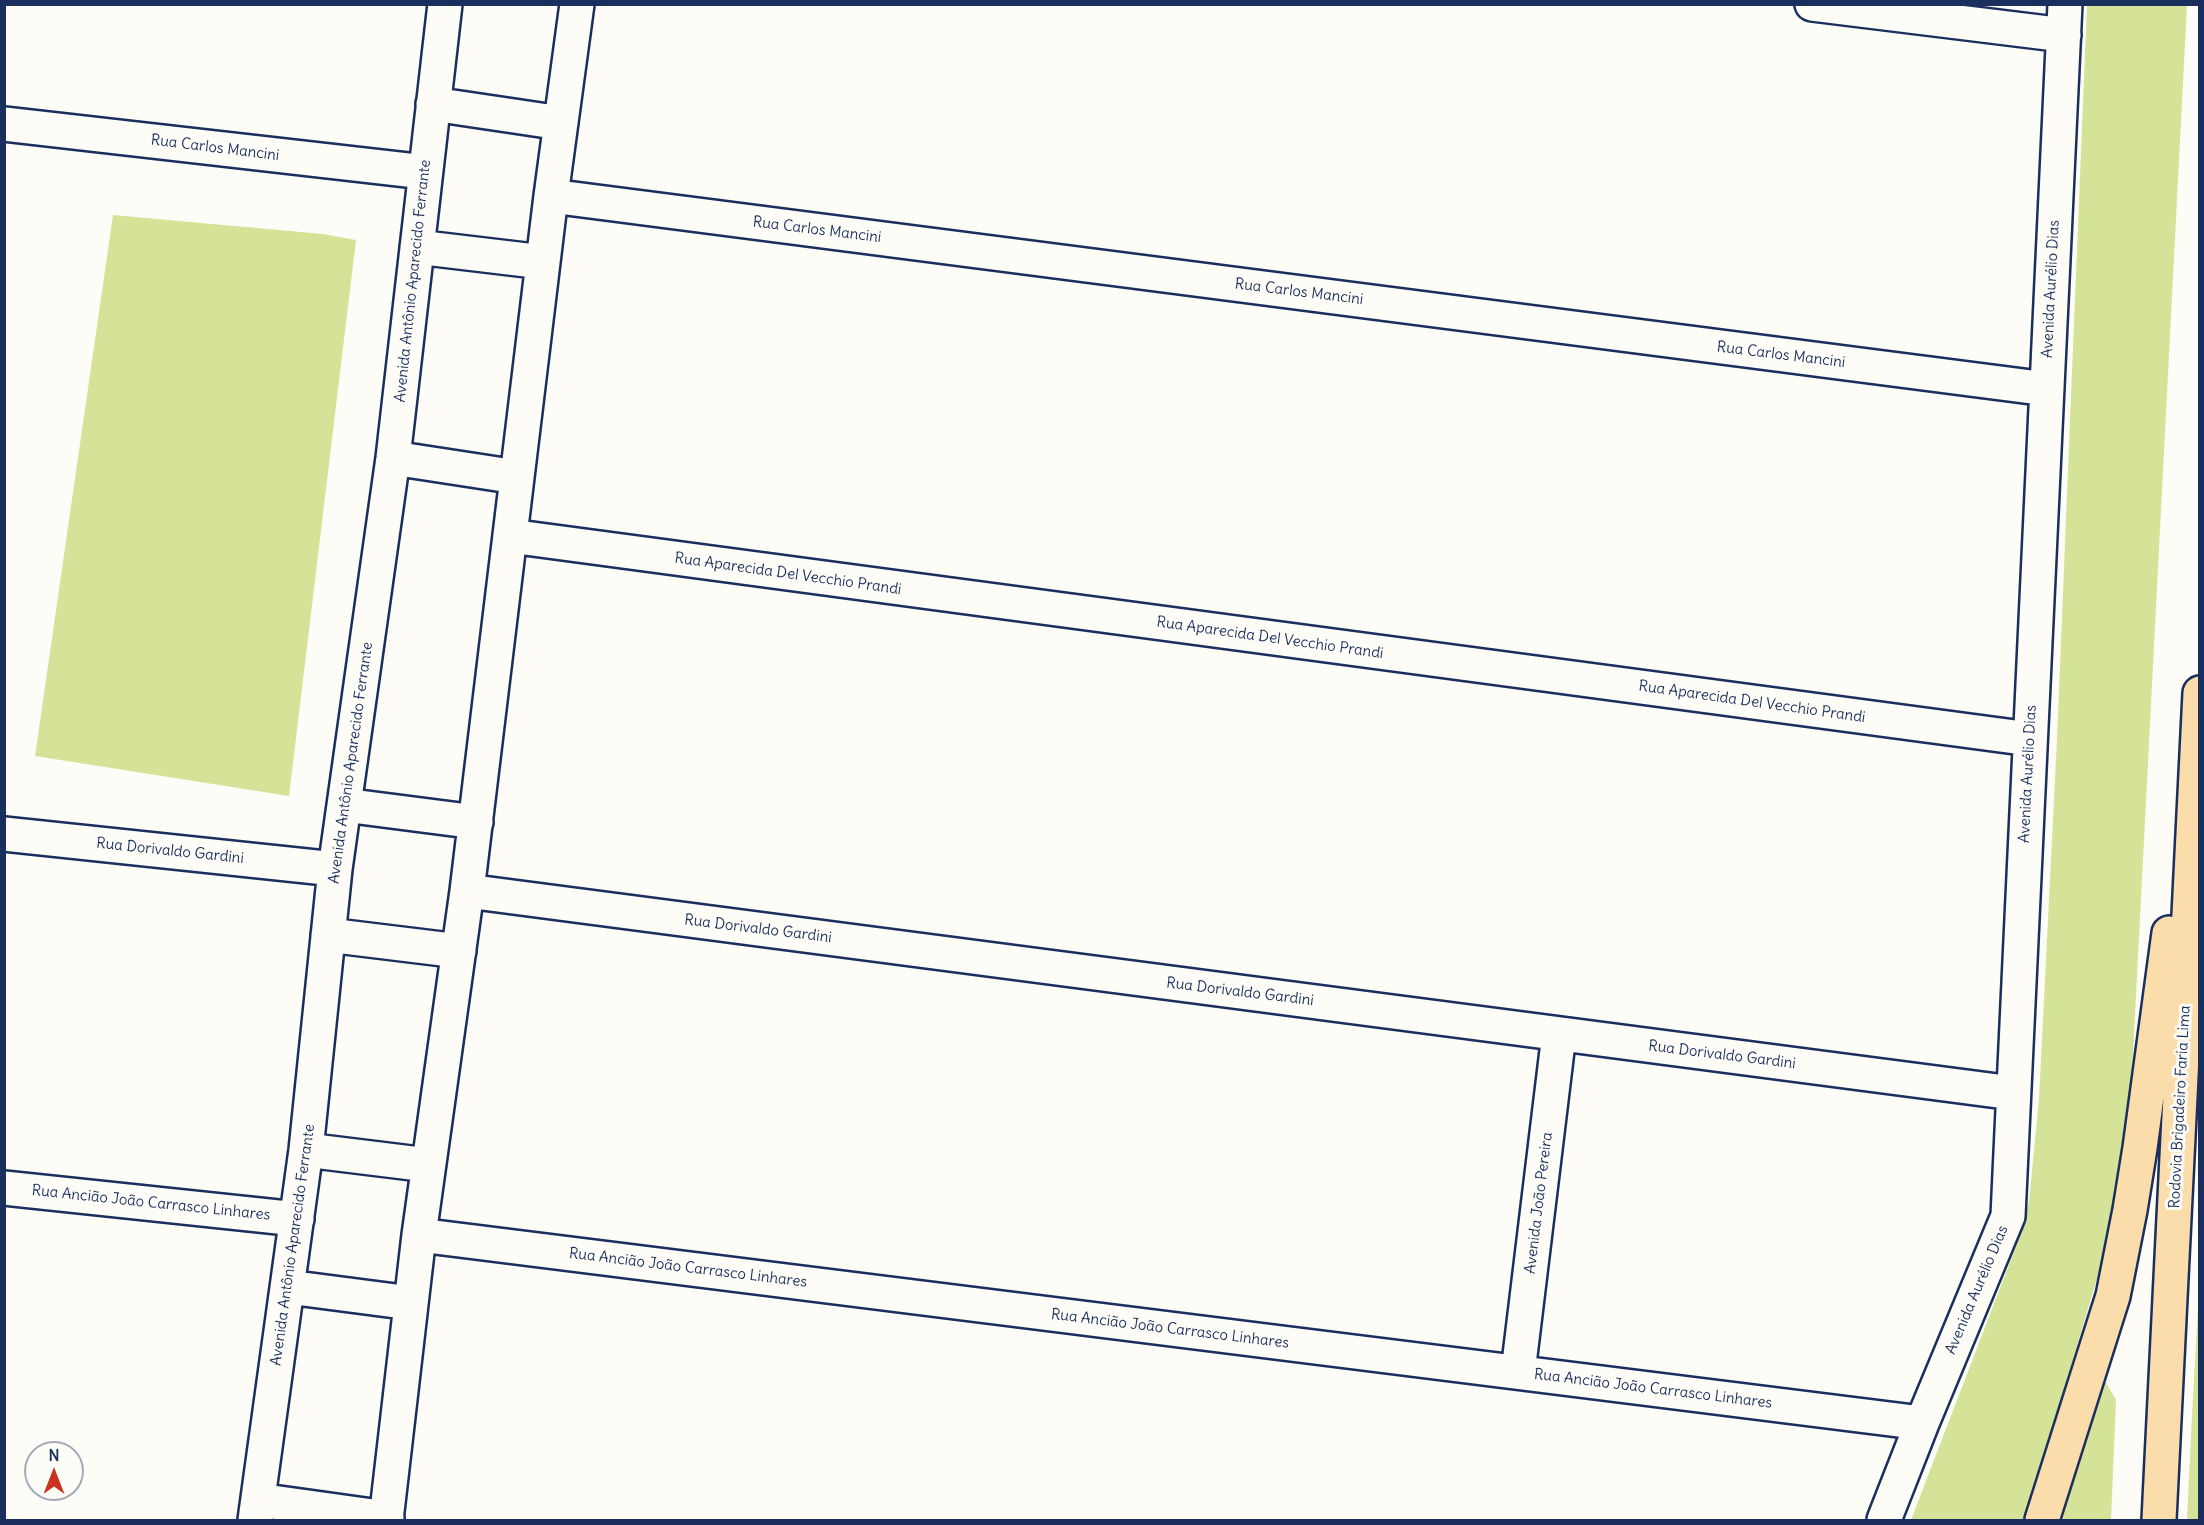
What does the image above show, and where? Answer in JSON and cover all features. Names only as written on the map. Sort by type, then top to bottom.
[{"type":"highway","name":"Rodovia Brigadeiro Faria Lima","points":[[2159,1521],[2199,693]]},
{"type":"highway","points":[[2042,1521],[2113,1296],[2130,1210],[2171,914],[2197,753]]},
{"type":"street","name":"Avenida Antônio Aparecido Ferrante","points":[[256,1510],[306,1150],[335,869],[393,458],[445,4]]},
{"type":"street","points":[[256,1510],[387,1519],[419,1235],[476,822],[551,195],[577,4]]},
{"type":"street","points":[[1812,4],[2064,20]]},
{"type":"street","name":"Avenida Aurélio Dias","points":[[1884,1521],[1922,1422],[2008,1216],[2064,20]]},
{"type":"street","points":[[433,104],[561,123]]},
{"type":"street","name":"Rua Carlos Mancini","points":[[4,124],[425,172]]},
{"type":"street","name":"Rua Carlos Mancini","points":[[551,195],[2047,389]]},
{"type":"street","points":[[417,247],[543,262]]},
{"type":"street","points":[[393,458],[517,477]]},
{"type":"street","name":"Rua Aparecida Del Vecchio Prandi","points":[[510,536],[2030,739]]},
{"type":"street","points":[[344,805],[476,822]]},
{"type":"street","name":"Rua Dorivaldo Gardini","points":[[4,834],[335,869]]},
{"type":"street","name":"Rua Dorivaldo Gardini","points":[[467,891],[2013,1093]]},
{"type":"street","points":[[328,935],[459,951]]},
{"type":"street","name":"Avenida João Pereira","points":[[1518,1372],[1559,1034]]},
{"type":"street","points":[[306,1150],[428,1164]]},
{"type":"street","name":"Rua Ancião João Carrasco Linhares","points":[[4,1188],[297,1219]]},
{"type":"street","name":"Rua Ancião João Carrasco Linhares","points":[[419,1235],[1922,1422]]},
{"type":"street","points":[[288,1287],[411,1303]]},
{"type":"green space","points":[[2087,5],[2187,5],[2130,1112],[2118,1195],[2101,1265],[2025,1520],[1911,1520],[2020,1236],[2029,1202],[2039,1099],[2057,739]]},
{"type":"green space","points":[[113,215],[323,234],[356,240],[289,796],[35,756]]},
{"type":"green space","points":[[2199,1289],[2199,1520],[2187,1520],[2192,1415]]},
{"type":"green space","points":[[2104,1379],[2116,1400],[2111,1520],[2059,1520]]}]
